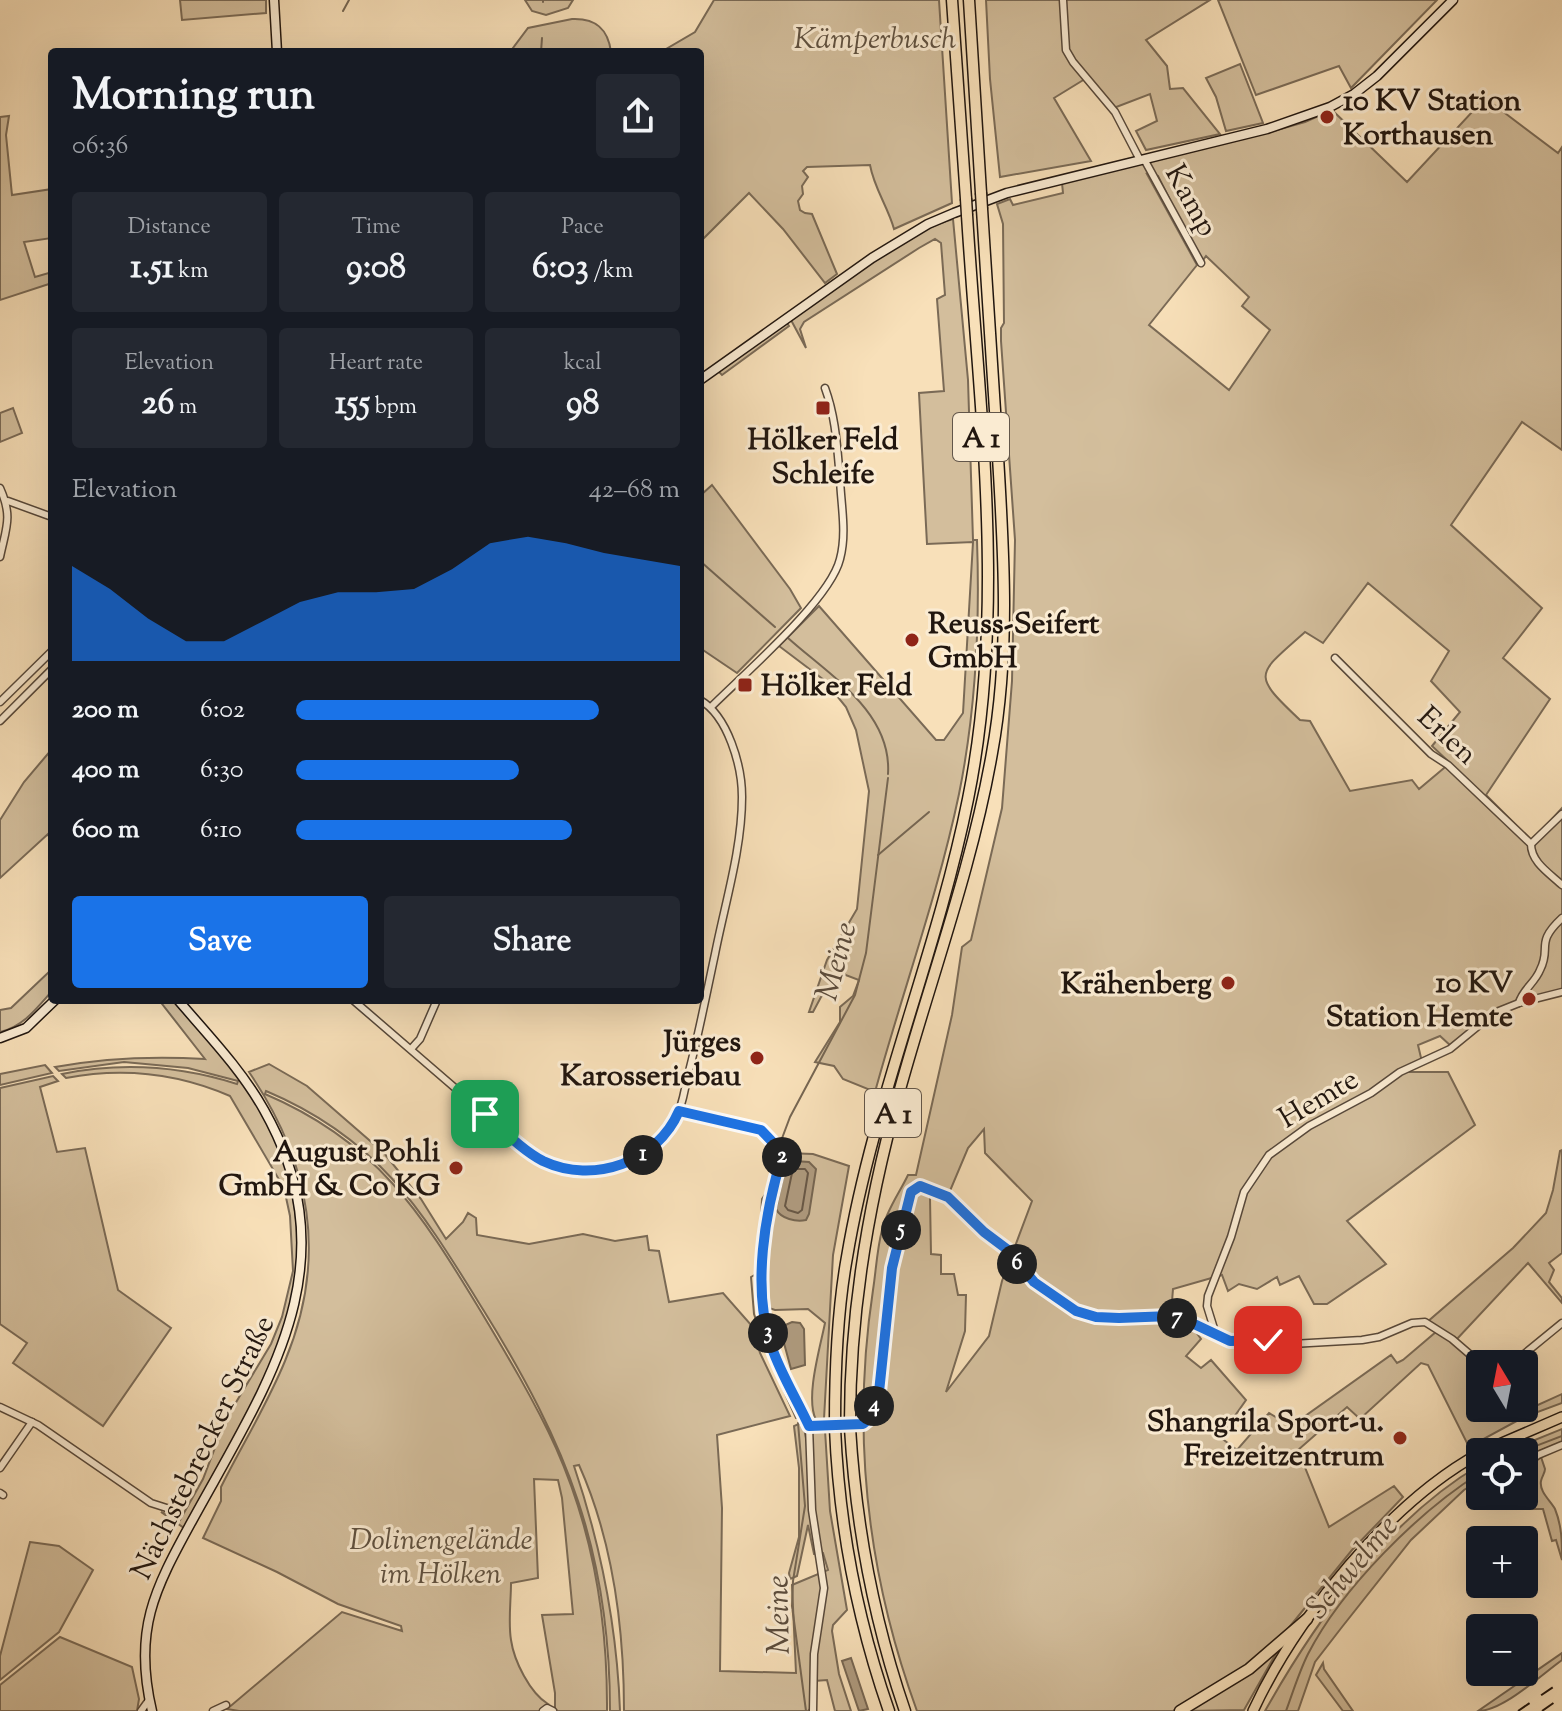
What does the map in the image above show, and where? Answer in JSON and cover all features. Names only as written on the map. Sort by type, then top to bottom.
[{"type":"highway","name":"A 1","points":[[889,1711],[873,1666],[853,1587],[838,1490],[835,1425],[838,1326],[855,1214],[967,804],[984,695],[989,587],[952,0]]},
{"type":"highway","name":"A 1","points":[[905,1711],[882,1640],[866,1569],[853,1483],[850,1375],[854,1316],[874,1197],[898,1095],[982,807],[998,709],[1004,644],[1004,567],[969,0]]},
{"type":"highway","points":[[1180,1711],[1249,1669],[1307,1619]]},
{"type":"main road","points":[[274,0],[277,48]]},
{"type":"main road","points":[[704,377],[872,258],[928,224],[1007,193],[1267,129],[1330,107],[1377,76],[1453,0]]},
{"type":"main road","points":[[0,1038],[26,1028],[51,1004]]},
{"type":"main road","name":"Nächstebrecker Straße","points":[[152,1711],[144,1647],[148,1619],[160,1582],[281,1352],[297,1299],[302,1246],[297,1196],[282,1145],[238,1071],[181,1004]]},
{"type":"main road","points":[[1513,1438],[1562,1417]]},
{"type":"main road","points":[[1253,1711],[1281,1658],[1307,1619],[1360,1555],[1407,1506],[1443,1475],[1466,1461]]},
{"type":"street","name":"Kamp","points":[[1063,0],[1066,50],[1115,112],[1201,263]]},
{"type":"street","points":[[711,707],[818,599],[836,572],[843,543],[843,522],[835,414],[825,388]]},
{"type":"street","points":[[0,488],[8,501],[48,516]]},
{"type":"street","points":[[0,557],[8,501]]},
{"type":"street","points":[[0,702],[48,655]]},
{"type":"street","name":"Erlen","points":[[1335,658],[1431,754],[1448,765],[1531,844],[1535,860],[1562,885]]},
{"type":"street","points":[[0,721],[48,673]]},
{"type":"street","points":[[704,703],[711,707],[738,762],[742,797],[737,843],[704,995]]},
{"type":"street","points":[[1531,844],[1562,814]]},
{"type":"street","points":[[1519,1003],[1521,994],[1542,967],[1546,935],[1562,918]]},
{"type":"street","name":"Hemte","points":[[1216,1335],[1207,1306],[1208,1296],[1231,1237],[1244,1192],[1269,1155],[1309,1126],[1371,1093],[1411,1066],[1441,1055],[1494,1013],[1562,992]]},
{"type":"street","points":[[358,1004],[543,1161],[565,1168],[603,1170],[642,1156],[658,1144],[679,1111],[702,1004]]},
{"type":"street","points":[[411,1049],[420,1039],[435,1004]]},
{"type":"street","points":[[679,1111],[761,1130],[783,1153],[764,1237],[763,1303],[772,1349],[809,1426],[812,1510],[824,1588],[814,1654],[813,1711]]},
{"type":"street","points":[[809,1426],[863,1424],[869,1419],[879,1392],[892,1268],[911,1192],[920,1186],[948,1197],[1008,1250],[1034,1282],[1060,1303],[1085,1315],[1119,1318],[1171,1316],[1240,1343],[1268,1340],[1303,1344],[1362,1340],[1379,1337],[1412,1323],[1425,1322],[1466,1351]]},
{"type":"street","points":[[1529,1350],[1562,1323]]},
{"type":"street","points":[[0,1407],[32,1422],[151,1503],[176,1511]]},
{"type":"street","points":[[0,1468],[32,1422]]},
{"type":"street","points":[[1538,1455],[1562,1445]]},
{"type":"street","points":[[141,1711],[149,1700]]},
{"type":"street","points":[[213,1711],[226,1705]]},
{"type":"green space","points":[[180,0],[266,0],[266,13],[182,20]]},
{"type":"green space","points":[[525,0],[573,0],[568,8],[546,15],[532,11]]},
{"type":"green space","name":"Kämperbusch","points":[[714,0],[939,0],[952,203],[894,229],[870,165],[807,167],[803,171],[808,177],[798,201],[800,210],[812,214],[837,274],[825,283],[783,229],[749,193],[704,238],[704,48],[668,48],[695,32]]},
{"type":"green space","points":[[986,0],[1210,0],[1146,40],[1167,66],[1170,89],[1183,88],[1220,134],[1146,150],[1136,131],[1157,121],[1150,94],[1111,109],[1085,79],[1054,98],[1091,161],[1000,177]]},
{"type":"green space","points":[[1218,0],[1437,0],[1351,88],[1339,66],[1256,95]]},
{"type":"green space","points":[[572,19],[587,20],[599,26],[610,48],[513,48],[528,28]]},
{"type":"green space","points":[[1240,64],[1263,123],[1226,131],[1216,97],[1206,78]]},
{"type":"green space","points":[[1485,98],[1558,153],[1562,147],[1562,450],[1522,422],[1451,525],[1542,608],[1503,658],[1550,699],[1486,795],[1532,841],[1562,808],[1562,990],[1494,1013],[1452,1047],[1440,1036],[1418,1045],[1422,1062],[1405,1072],[1448,1072],[1475,1125],[1347,1221],[1386,1264],[1327,1304],[1314,1304],[1299,1276],[1280,1285],[1277,1277],[1257,1289],[1239,1284],[1228,1291],[1222,1275],[1173,1289],[1171,1314],[1191,1325],[1201,1339],[1186,1356],[1201,1368],[1211,1360],[1246,1400],[1220,1437],[1237,1450],[1269,1413],[1291,1426],[1391,1355],[1397,1363],[1403,1360],[1437,1331],[1426,1323],[1513,1248],[1546,1213],[1562,1150],[1562,1253],[1549,1263],[1554,1270],[1549,1282],[1562,1298],[1562,1303],[1528,1263],[1456,1340],[1466,1350],[1466,1422],[1515,1422],[1486,1438],[1466,1438],[1466,1441],[1428,1365],[1421,1363],[1360,1419],[1347,1407],[1298,1450],[1329,1527],[1394,1486],[1403,1497],[1352,1550],[1287,1630],[1256,1659],[1173,1711],[917,1711],[900,1660],[875,1556],[864,1451],[864,1398],[867,1344],[882,1230],[908,1175],[916,1175],[952,1015],[962,947],[971,940],[1002,808],[1012,681],[1015,540],[1001,341],[1004,323],[1003,224],[997,204],[1010,199],[1013,205],[1063,193],[1062,183],[1266,133],[1305,122],[1332,110],[1407,182]],"holes":[[[1147,174],[1158,176],[1201,263],[1206,256],[1249,297],[1242,306],[1270,330],[1229,390],[1149,325],[1197,265]],[[1368,583],[1449,651],[1431,681],[1460,712],[1432,746],[1450,763],[1419,789],[1412,780],[1350,791],[1310,721],[1300,720],[1267,683],[1269,666],[1277,657],[1305,632],[1323,643]],[[984,1129],[985,1153],[1032,1201],[1002,1281],[989,1336],[946,1392],[965,1331],[966,1295],[958,1295],[954,1274],[941,1274],[941,1255],[931,1254],[930,1198],[936,1191],[947,1198],[968,1148]]]},
{"type":"green space","points":[[9,116],[6,135],[12,195],[48,190],[48,239],[24,242],[35,277],[48,273],[48,284],[0,300],[0,117]]},
{"type":"green space","points":[[953,219],[968,380],[973,540],[977,540],[978,604],[973,699],[965,762],[950,832],[875,1092],[843,1079],[834,1066],[815,1062],[840,1022],[840,1007],[853,996],[859,980],[843,974],[821,997],[813,1012],[809,1012],[827,960],[857,909],[869,791],[856,730],[846,707],[824,680],[779,646],[819,606],[936,740],[944,740],[963,713],[973,542],[927,544],[919,393],[944,391],[937,299],[945,295],[941,243],[935,239],[919,248],[804,322],[800,329],[806,348],[791,320],[891,249],[933,226]]},
{"type":"green space","points":[[787,323],[789,326],[722,375],[718,371]]},
{"type":"green space","points":[[13,408],[22,433],[0,442],[0,413]]},
{"type":"green space","points":[[712,485],[801,608],[737,673],[704,651],[704,492]]},
{"type":"green space","points":[[48,754],[48,834],[0,878],[0,820],[24,782]]},
{"type":"green space","points":[[48,973],[48,995],[23,1021],[0,1032],[0,1010],[11,1008]]},
{"type":"green space","points":[[162,1004],[176,1004],[228,1064],[257,1104],[284,1161],[292,1191],[297,1253],[289,1314],[271,1368],[184,1528],[161,1512],[180,1520],[203,1479],[226,1419],[271,1344],[282,1317],[293,1271],[290,1216],[284,1188],[230,1096],[190,1082],[150,1074],[108,1073],[66,1078],[62,1074],[128,1067],[194,1073],[237,1084],[238,1081],[188,1068],[124,1062],[59,1071],[55,1067],[130,1058],[205,1059]]},
{"type":"green space","name":"Dolinengelände im Hölken","points":[[269,1064],[307,1086],[384,1153],[421,1199],[446,1239],[468,1213],[476,1218],[477,1235],[529,1244],[583,1234],[615,1241],[647,1236],[649,1250],[659,1251],[669,1302],[723,1293],[752,1326],[760,1353],[790,1416],[717,1435],[722,1508],[720,1671],[796,1673],[792,1585],[828,1570],[823,1553],[814,1554],[808,1525],[797,1576],[790,1579],[799,1537],[799,1468],[794,1426],[803,1422],[806,1438],[819,1429],[825,1430],[830,1511],[847,1610],[833,1625],[832,1631],[839,1674],[851,1711],[835,1711],[827,1680],[814,1681],[808,1711],[624,1711],[622,1648],[614,1585],[600,1524],[579,1465],[574,1466],[600,1556],[615,1648],[620,1711],[610,1711],[608,1653],[592,1549],[578,1501],[560,1454],[513,1360],[440,1241],[394,1182],[369,1155],[339,1132],[306,1110],[266,1091],[265,1094],[337,1134],[392,1182],[437,1241],[529,1395],[569,1479],[588,1542],[604,1639],[607,1711],[555,1709],[542,1615],[573,1614],[558,1480],[534,1479],[538,1578],[511,1583],[510,1626],[519,1667],[535,1692],[548,1704],[541,1711],[227,1709],[342,1612],[402,1631],[401,1626],[338,1604],[203,1538],[221,1501],[221,1487],[285,1361],[298,1323],[306,1285],[309,1248],[299,1176],[287,1141],[249,1072]]},
{"type":"green space","points":[[45,1065],[52,1073],[0,1085],[0,1074]]},
{"type":"green space","points":[[53,1076],[58,1081],[40,1087],[57,1152],[85,1148],[118,1290],[171,1328],[103,1426],[13,1363],[27,1343],[0,1324],[0,1088]]},
{"type":"green space","points":[[786,1153],[813,1154],[849,1166],[833,1255],[824,1419],[821,1422],[816,1420],[812,1399],[814,1373],[825,1323],[808,1309],[775,1310],[766,1307],[768,1236]]},
{"type":"green space","points":[[1562,1394],[1562,1403],[1538,1412],[1538,1405]]},
{"type":"green space","points":[[1562,1429],[1562,1442],[1538,1451],[1538,1439]]},
{"type":"green space","points":[[1541,1457],[1545,1469],[1541,1479],[1543,1493],[1557,1515],[1562,1560],[1556,1540],[1552,1541],[1543,1509],[1538,1509],[1538,1460]]},
{"type":"green space","points":[[1466,1474],[1466,1489],[1411,1540],[1315,1662],[1298,1711],[1265,1711],[1331,1607],[1385,1542],[1447,1487]]},
{"type":"green space","points":[[30,1542],[59,1546],[93,1570],[59,1632],[0,1680],[0,1656]]},
{"type":"green space","points":[[60,1637],[132,1667],[139,1699],[137,1711],[0,1711],[0,1685]]},
{"type":"green space","points":[[1278,1650],[1244,1710],[1186,1711]]},
{"type":"green space","points":[[1562,1653],[1562,1660],[1538,1679],[1538,1670]]},
{"type":"green space","points":[[1323,1663],[1353,1711],[1343,1711],[1316,1675]]},
{"type":"green space","points":[[1514,1686],[1528,1686],[1499,1705],[1478,1711]]},
{"type":"water","points":[[794,1161],[809,1162],[816,1169],[806,1220],[789,1219],[776,1209],[785,1168]]},
{"type":"water","points":[[792,1322],[800,1323],[804,1329],[805,1365],[791,1369],[781,1327]]},
{"type":"water","points":[[851,1658],[868,1709],[859,1711],[842,1661]]},
{"type":"waterway","points":[[343,11],[349,0]]},
{"type":"waterway","name":"Meine","points":[[541,48],[542,38]]},
{"type":"waterway","name":"Meine","points":[[704,565],[775,627]]},
{"type":"waterway","name":"Meine","points":[[788,638],[839,681],[869,713],[887,752],[888,774]]},
{"type":"waterway","name":"Meine","points":[[781,1141],[790,1117],[855,995],[866,953],[888,778]]},
{"type":"waterway","points":[[878,855],[929,812]]},
{"type":"waterway","name":"Meine","points":[[762,1338],[754,1314],[751,1277],[758,1273],[762,1199],[768,1190],[777,1151]]},
{"type":"waterway","name":"Meine","points":[[763,1344],[796,1418]]},
{"type":"waterway","name":"Meine","points":[[798,1423],[805,1506],[792,1606],[806,1711]]},
{"type":"waterway","name":"Schwelme","points":[[1538,1445],[1562,1436]]},
{"type":"waterway","name":"Schwelme","points":[[1286,1711],[1308,1654],[1340,1603],[1407,1530],[1466,1482]]},
{"type":"railway","points":[[1518,1711],[1562,1681]]},
{"type":"railway","points":[[1542,1711],[1562,1697]]},
{"type":"place","name":"10 KV Station Korthausen","points":[[1327,117]]},
{"type":"place","name":"Hölker Feld Schleife","points":[[823,408]]},
{"type":"place","name":"Reuss-Seifert GmbH","points":[[912,640]]},
{"type":"place","name":"Hölker Feld","points":[[745,685]]},
{"type":"place","name":"Krähenberg","points":[[1228,983]]},
{"type":"place","name":"10 KV Station Hemte","points":[[1529,999]]},
{"type":"place","name":"Jürges Karosseriebau","points":[[757,1058]]},
{"type":"place","name":"August Pohli GmbH & Co KG","points":[[456,1168]]},
{"type":"place","name":"Shangrila Sport-u. Freizeitzentrum","points":[[1400,1438]]},
{"type":"route","points":[[485,1114],[543,1161],[583,1171],[603,1170],[642,1156],[658,1144],[679,1111],[764,1132],[783,1153],[764,1237],[763,1303],[766,1325],[772,1349],[809,1426],[863,1424],[869,1419],[879,1392],[892,1268],[911,1192],[920,1186],[948,1197],[1008,1250],[1034,1282],[1060,1303],[1085,1315],[1119,1318],[1171,1316],[1230,1341],[1268,1340]]}]
